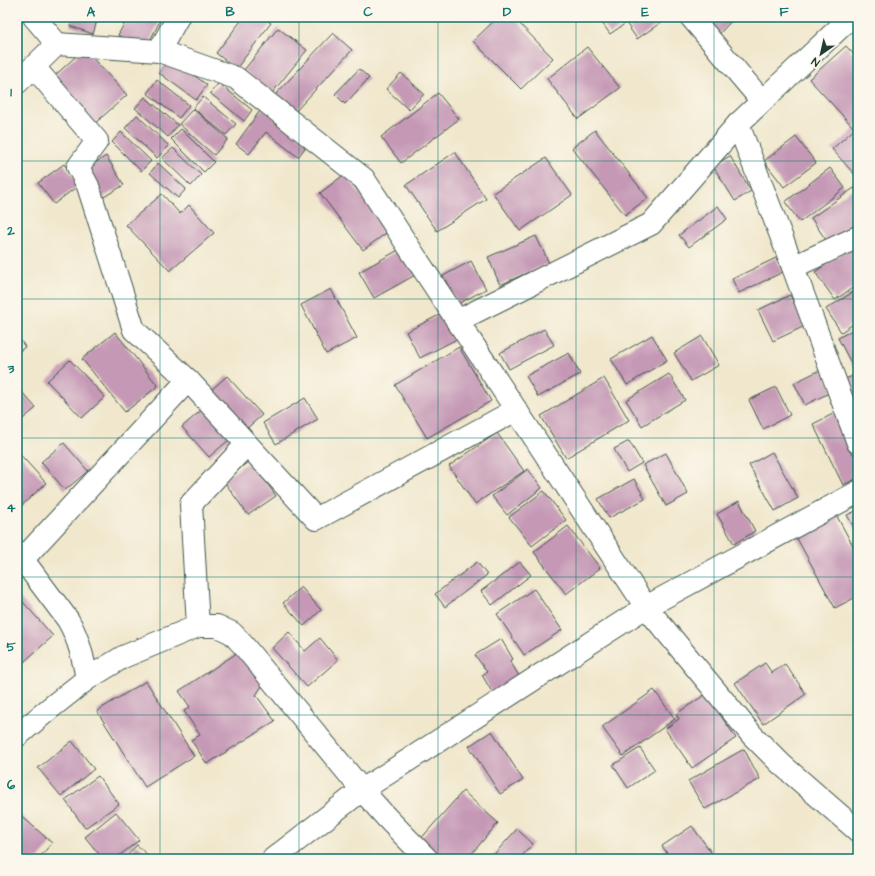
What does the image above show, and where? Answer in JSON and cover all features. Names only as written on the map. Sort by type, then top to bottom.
[{"type":"street","points":[[34,17],[57,44],[159,51],[236,78],[364,179],[646,607],[752,735],[781,764],[858,831]]},
{"type":"street","points":[[159,51],[178,17]]},
{"type":"street","points":[[691,17],[762,101]]},
{"type":"street","points":[[457,321],[651,224],[738,124],[851,17]]},
{"type":"street","points":[[17,83],[57,44]]},
{"type":"street","points":[[34,67],[97,141],[78,167],[88,186],[134,330],[188,380],[246,445],[316,519],[516,410]]},
{"type":"street","points":[[738,124],[858,442]]},
{"type":"street","points":[[793,267],[858,237]]},
{"type":"street","points":[[87,680],[82,650],[75,632],[20,555],[188,380]]},
{"type":"street","points":[[198,626],[191,504],[246,445]]},
{"type":"street","points":[[273,859],[362,790],[646,607],[858,492]]},
{"type":"street","points":[[17,736],[49,708],[87,680],[123,657],[198,626],[217,626],[232,633],[244,645],[362,790],[427,859]]},
{"type":"building","points":[[73,17],[98,17],[93,34],[70,26]]},
{"type":"building","points":[[128,17],[153,17],[160,21],[145,50],[118,35]]},
{"type":"building","points":[[244,17],[263,17],[271,23],[236,69],[216,53]]},
{"type":"building","points":[[498,17],[513,17],[553,58],[521,89],[473,41]]},
{"type":"building","points":[[598,17],[665,17],[666,19],[637,39],[626,23],[610,34]]},
{"type":"building","points":[[702,17],[735,17],[719,34]]},
{"type":"building","points":[[278,28],[307,50],[272,93],[244,70]]},
{"type":"building","points":[[333,33],[352,50],[294,113],[275,95]]},
{"type":"building","points":[[846,46],[858,59],[858,124],[854,128],[809,79]]},
{"type":"building","points":[[587,47],[620,88],[578,119],[547,79]]},
{"type":"building","points":[[84,49],[127,95],[93,125],[51,79]]},
{"type":"building","points":[[170,58],[207,85],[196,100],[159,73]]},
{"type":"building","points":[[359,69],[369,78],[345,104],[335,94]]},
{"type":"building","points":[[401,73],[424,94],[409,110],[386,89]]},
{"type":"building","points":[[157,80],[189,105],[179,118],[147,93]]},
{"type":"building","points":[[219,83],[252,110],[244,121],[210,93]]},
{"type":"building","points":[[438,93],[459,119],[401,163],[381,137]]},
{"type":"building","points":[[145,97],[178,125],[168,137],[135,108]]},
{"type":"building","points":[[203,97],[236,124],[226,135],[193,108]]},
{"type":"building","points":[[262,108],[308,144],[298,157],[266,132],[249,154],[236,144]]},
{"type":"building","points":[[193,109],[228,139],[214,155],[179,124]]},
{"type":"building","points":[[137,115],[169,146],[157,158],[125,128]]},
{"type":"building","points":[[858,126],[858,173],[855,175],[832,149]]},
{"type":"building","points":[[181,129],[214,162],[204,172],[171,139]]},
{"type":"building","points":[[595,130],[648,198],[625,215],[572,148]]},
{"type":"building","points":[[121,132],[151,161],[141,171],[112,142]]},
{"type":"building","points":[[796,137],[816,163],[784,187],[764,161]]},
{"type":"building","points":[[173,148],[201,175],[191,186],[162,158]]},
{"type":"building","points":[[455,152],[486,199],[437,231],[406,185]]},
{"type":"building","points":[[106,156],[124,185],[102,198],[84,170]]},
{"type":"building","points":[[730,156],[751,191],[735,201],[713,166]]},
{"type":"building","points":[[546,158],[572,195],[520,231],[493,193]]},
{"type":"building","points":[[158,163],[186,189],[178,198],[150,173]]},
{"type":"building","points":[[64,164],[79,185],[54,204],[38,183]]},
{"type":"building","points":[[830,168],[845,188],[800,222],[785,202]]},
{"type":"building","points":[[345,174],[389,231],[363,250],[320,193]]},
{"type":"building","points":[[854,188],[858,194],[858,223],[828,243],[811,218]]},
{"type":"building","points":[[162,194],[180,214],[189,205],[214,233],[170,271],[126,225]]},
{"type":"building","points":[[718,206],[727,219],[689,247],[679,235]]},
{"type":"building","points":[[536,236],[549,263],[500,285],[488,257]]},
{"type":"building","points":[[858,242],[858,284],[835,300],[815,272]]},
{"type":"building","points":[[402,248],[417,274],[374,298],[359,272]]},
{"type":"building","points":[[776,258],[783,272],[739,293],[732,279]]},
{"type":"building","points":[[471,261],[486,289],[458,304],[443,276]]},
{"type":"building","points":[[331,289],[357,338],[326,354],[301,305]]},
{"type":"building","points":[[858,289],[858,321],[841,332],[826,309]]},
{"type":"building","points":[[790,295],[805,326],[773,341],[758,310]]},
{"type":"building","points":[[443,313],[457,339],[420,358],[406,332]]},
{"type":"building","points":[[858,327],[858,364],[853,367],[838,338]]},
{"type":"building","points":[[544,329],[554,345],[509,369],[500,353]]},
{"type":"building","points":[[115,332],[158,386],[125,412],[82,359]]},
{"type":"building","points":[[17,335],[25,347],[17,353]]},
{"type":"building","points":[[652,335],[667,360],[627,385],[611,359]]},
{"type":"building","points":[[702,336],[719,365],[691,381],[674,353]]},
{"type":"building","points":[[459,347],[491,401],[427,438],[395,385]]},
{"type":"building","points":[[569,353],[580,374],[538,397],[526,376]]},
{"type":"building","points":[[70,360],[105,397],[82,418],[47,381]]},
{"type":"building","points":[[822,369],[833,391],[805,405],[794,383]]},
{"type":"building","points":[[669,374],[685,400],[642,426],[626,400]]},
{"type":"building","points":[[858,374],[858,408],[845,379]]},
{"type":"building","points":[[227,376],[262,415],[245,430],[210,391]]},
{"type":"building","points":[[604,378],[629,420],[566,458],[541,416]]},
{"type":"building","points":[[776,387],[790,415],[763,429],[749,400]]},
{"type":"building","points":[[21,391],[36,408],[17,424],[17,395]]},
{"type":"building","points":[[305,398],[318,419],[276,444],[263,423]]},
{"type":"building","points":[[204,408],[231,438],[209,457],[182,427]]},
{"type":"building","points":[[835,413],[858,461],[858,478],[843,485],[813,424]]},
{"type":"building","points":[[497,433],[524,471],[475,504],[449,466]]},
{"type":"building","points":[[629,441],[642,463],[627,472],[614,449]]},
{"type":"building","points":[[64,443],[88,471],[65,490],[41,462]]},
{"type":"building","points":[[17,451],[46,483],[17,510]]},
{"type":"building","points":[[772,452],[798,498],[775,511],[749,465]]},
{"type":"building","points":[[666,453],[688,494],[666,506],[643,465]]},
{"type":"building","points":[[251,460],[276,496],[248,515],[223,480]]},
{"type":"building","points":[[528,469],[542,488],[507,515],[492,496]]},
{"type":"building","points":[[634,479],[645,499],[609,518],[598,499]]},
{"type":"building","points":[[544,491],[566,520],[532,546],[509,517]]},
{"type":"building","points":[[739,501],[755,531],[734,544],[717,514]]},
{"type":"building","points":[[858,510],[858,535],[847,515]]},
{"type":"building","points":[[834,511],[858,555],[858,596],[835,608],[794,533]]},
{"type":"building","points":[[568,526],[600,568],[566,594],[534,552]]},
{"type":"building","points":[[477,562],[487,575],[445,607],[435,594]]},
{"type":"building","points":[[520,562],[531,575],[492,605],[481,591]]},
{"type":"building","points":[[301,587],[321,610],[304,626],[283,603]]},
{"type":"building","points":[[534,589],[562,630],[524,655],[497,614]]},
{"type":"building","points":[[17,595],[53,636],[17,668]]},
{"type":"building","points":[[289,632],[305,651],[320,638],[338,660],[307,687],[272,648]]},
{"type":"building","points":[[501,639],[513,659],[510,661],[522,681],[495,697],[482,675],[487,672],[475,655]]},
{"type":"building","points":[[240,651],[264,683],[256,695],[275,721],[207,764],[191,740],[200,735],[184,711],[190,707],[179,691]]},
{"type":"building","points":[[765,663],[772,673],[785,664],[806,694],[763,724],[735,683]]},
{"type":"building","points":[[146,681],[194,756],[145,787],[97,711]]},
{"type":"building","points":[[654,690],[675,719],[623,756],[602,727]]},
{"type":"building","points":[[706,694],[736,738],[692,768],[665,729],[679,719],[676,714]]},
{"type":"building","points":[[492,731],[523,780],[500,794],[469,746]]},
{"type":"building","points":[[72,741],[94,769],[61,796],[38,768]]},
{"type":"building","points":[[640,748],[655,770],[628,788],[613,765]]},
{"type":"building","points":[[744,749],[760,779],[705,809],[688,781]]},
{"type":"building","points":[[98,776],[119,804],[85,828],[65,800]]},
{"type":"building","points":[[463,791],[498,823],[467,859],[437,859],[418,842]]},
{"type":"building","points":[[17,812],[52,843],[38,859],[17,859]]},
{"type":"building","points":[[116,812],[139,840],[115,859],[103,859],[85,837]]},
{"type":"building","points":[[692,826],[716,859],[671,859],[662,846]]},
{"type":"building","points":[[517,829],[533,844],[519,859],[490,859]]},
{"type":"building","points":[[137,845],[152,859],[124,859]]}]
